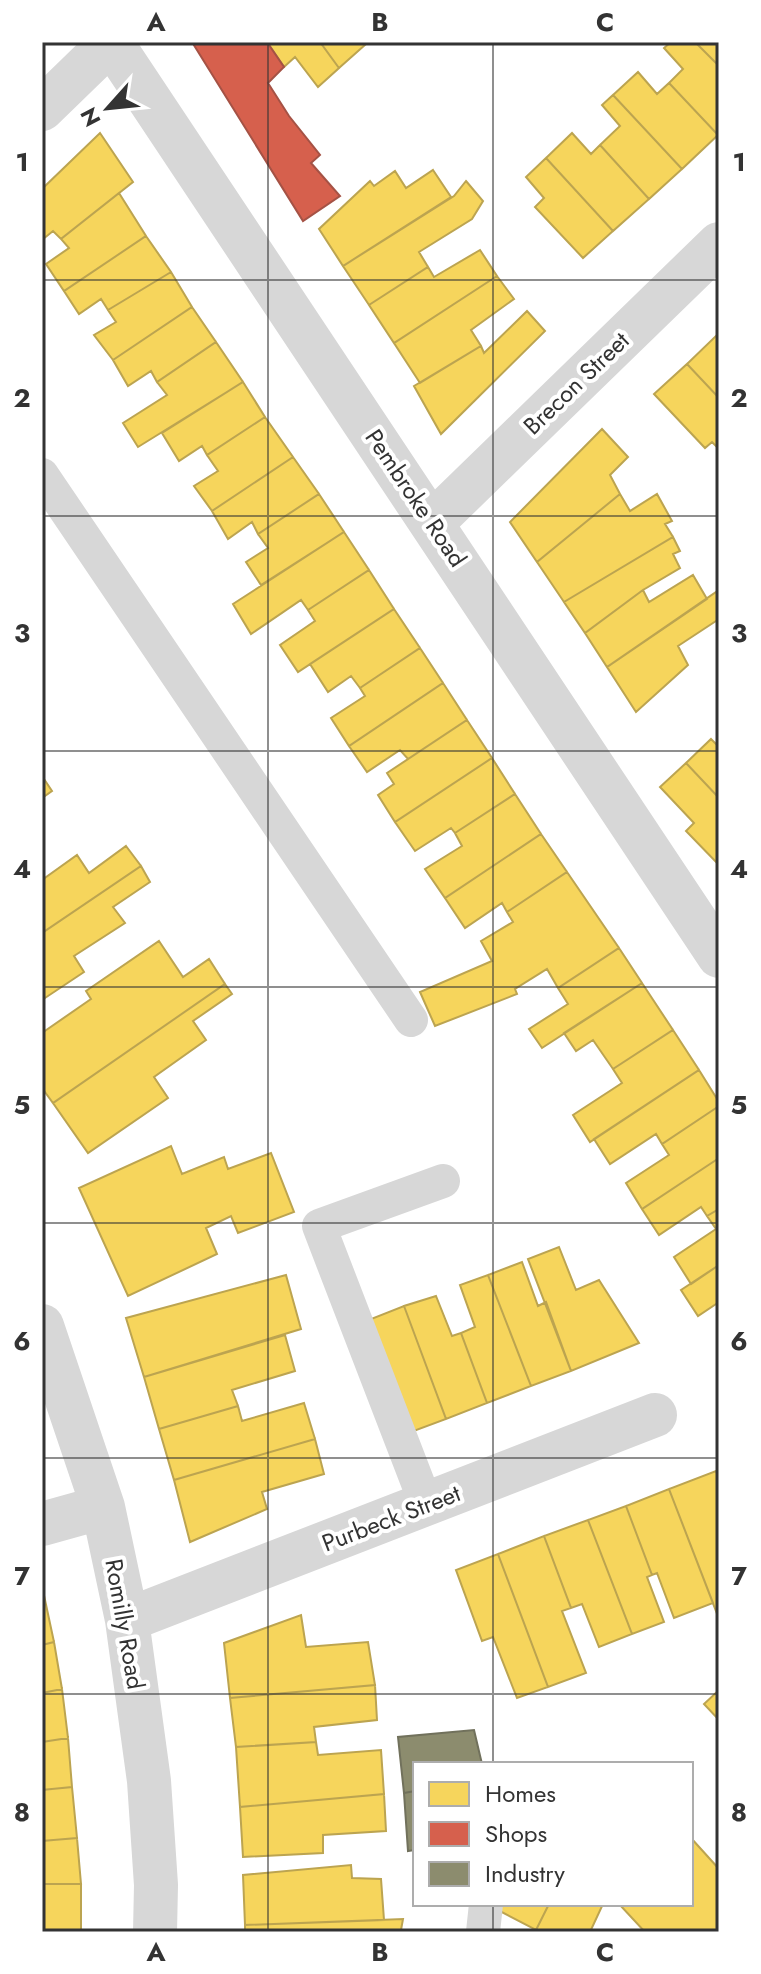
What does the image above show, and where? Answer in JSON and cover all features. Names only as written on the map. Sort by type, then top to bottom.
[{"type":"street","points":[[42,109],[111,42]]},
{"type":"street","name":"Pembroke Road","points":[[111,42],[719,956]]},
{"type":"street","name":"Brecon Street","points":[[432,523],[719,244]]},
{"type":"street","name":"Romilly Road","points":[[42,1326],[103,1507],[127,1620],[149,1781],[156,1885],[155,1932]]},
{"type":"street","name":"Purbeck Street","points":[[127,1620],[655,1415]]},
{"type":"street","points":[[42,1524],[103,1507]]},
{"type":"lane","points":[[42,475],[411,1020]]},
{"type":"lane","points":[[426,1504],[319,1226],[443,1181]]},
{"type":"lane","points":[[483,1932],[486,1906]]},
{"type":"building: Homes","points":[[267,42],[320,42],[339,68],[318,87],[295,57],[284,67]]},
{"type":"building: Homes","points":[[320,42],[365,42],[366,44],[339,68]]},
{"type":"building: Homes","points":[[671,42],[695,42],[719,66],[718,135],[669,83],[683,69],[664,48]]},
{"type":"building: Homes","points":[[695,42],[719,42],[719,66]]},
{"type":"building: Homes","points":[[638,72],[657,94],[669,83],[718,135],[682,169],[613,95]]},
{"type":"building: Homes","points":[[613,95],[682,169],[649,199],[600,145],[620,126],[602,105]]},
{"type":"building: Homes","points":[[100,133],[133,182],[61,239],[53,231],[42,240],[42,189]]},
{"type":"building: Homes","points":[[572,133],[591,154],[600,145],[649,199],[613,231],[546,158]]},
{"type":"building: Homes","points":[[546,158],[613,231],[583,258],[535,207],[544,198],[526,177]]},
{"type":"building: Homes","points":[[433,170],[451,197],[343,266],[319,229],[370,181],[374,186],[395,171],[406,188]]},
{"type":"building: Homes","points":[[466,181],[483,201],[472,219],[419,252],[428,267],[369,305],[343,266],[454,196]]},
{"type":"building: Homes","points":[[119,193],[146,236],[64,291],[46,264],[69,248],[61,239]]},
{"type":"building: Homes","points":[[146,236],[171,272],[108,310],[101,299],[79,314],[64,291]]},
{"type":"building: Homes","points":[[480,250],[497,276],[394,343],[369,305],[428,267],[434,277]]},
{"type":"building: Homes","points":[[171,272],[192,307],[113,360],[94,335],[116,322],[108,310]]},
{"type":"building: Homes","points":[[497,276],[514,299],[471,330],[481,346],[420,383],[394,343]]},
{"type":"building: Homes","points":[[192,307],[216,342],[157,382],[151,371],[128,386],[113,360]]},
{"type":"building: Homes","points":[[527,311],[545,331],[441,434],[414,386],[481,346],[484,353]]},
{"type":"building: Homes","points":[[719,333],[719,398],[687,364]]},
{"type":"building: Homes","points":[[216,342],[243,382],[138,447],[123,423],[167,395],[157,382]]},
{"type":"building: Homes","points":[[687,364],[719,398],[719,449],[712,442],[705,448],[654,394]]},
{"type":"building: Homes","points":[[243,382],[265,417],[207,455],[202,446],[179,461],[162,433]]},
{"type":"building: Homes","points":[[265,417],[293,457],[212,511],[194,486],[218,471],[207,455]]},
{"type":"building: Homes","points":[[602,429],[628,457],[610,475],[620,494],[537,562],[510,522]]},
{"type":"building: Homes","points":[[293,457],[319,494],[258,534],[252,522],[228,539],[212,511]]},
{"type":"building: Homes","points":[[319,494],[344,532],[261,585],[246,562],[268,548],[258,534]]},
{"type":"building: Homes","points":[[620,494],[630,511],[657,494],[672,521],[665,524],[673,537],[564,602],[537,562]]},
{"type":"building: Homes","points":[[344,532],[369,570],[308,610],[301,600],[251,634],[233,604]]},
{"type":"building: Homes","points":[[673,537],[680,551],[673,554],[680,568],[643,590],[585,633],[564,602]]},
{"type":"building: Homes","points":[[369,570],[394,609],[298,672],[280,645],[315,621],[308,610]]},
{"type":"building: Homes","points":[[693,575],[707,599],[607,667],[585,633],[643,590],[649,602]]},
{"type":"building: Homes","points":[[719,590],[719,619],[678,646],[688,665],[636,712],[607,667]]},
{"type":"building: Homes","points":[[394,609],[420,648],[360,688],[351,676],[328,692],[310,664]]},
{"type":"building: Homes","points":[[420,648],[443,683],[349,746],[331,718],[365,696],[360,688]]},
{"type":"building: Homes","points":[[443,683],[467,720],[408,759],[400,750],[367,772],[349,746]]},
{"type":"building: Homes","points":[[467,720],[492,758],[395,822],[378,795],[394,784],[387,773]]},
{"type":"building: Homes","points":[[711,739],[719,747],[719,798],[686,763]]},
{"type":"building: Homes","points":[[492,758],[515,794],[455,833],[451,828],[415,851],[395,822]]},
{"type":"building: Homes","points":[[686,763],[719,798],[719,865],[686,831],[694,823],[660,787]]},
{"type":"building: Homes","points":[[42,776],[52,791],[42,798]]},
{"type":"building: Homes","points":[[515,794],[541,834],[445,898],[425,869],[462,846],[455,833]]},
{"type":"building: Homes","points":[[541,834],[567,872],[507,912],[502,903],[465,928],[445,898]]},
{"type":"building: Homes","points":[[126,846],[141,866],[42,933],[42,880],[77,855],[89,873]]},
{"type":"building: Homes","points":[[141,866],[150,882],[113,907],[125,923],[74,956],[84,972],[42,1000],[42,933]]},
{"type":"building: Homes","points":[[567,872],[619,948],[558,988],[547,969],[515,989],[517,994],[435,1026],[420,992],[492,961],[481,941],[513,922],[507,912]]},
{"type":"building: Homes","points":[[159,941],[183,977],[209,959],[225,984],[53,1103],[42,1088],[42,1033],[91,999],[86,991]]},
{"type":"building: Homes","points":[[619,948],[642,983],[542,1048],[529,1029],[568,1004],[558,988]]},
{"type":"building: Homes","points":[[642,983],[673,1030],[613,1069],[593,1040],[576,1051],[564,1033]]},
{"type":"building: Homes","points":[[225,984],[232,994],[193,1021],[206,1040],[154,1077],[168,1098],[88,1153],[53,1103]]},
{"type":"building: Homes","points":[[673,1030],[699,1070],[590,1142],[573,1115],[622,1083],[613,1069]]},
{"type":"building: Homes","points":[[699,1070],[719,1106],[662,1144],[656,1134],[610,1164],[594,1139]]},
{"type":"building: Homes","points":[[719,1106],[719,1158],[642,1209],[626,1183],[669,1155],[662,1144]]},
{"type":"building: Homes","points":[[171,1146],[182,1174],[224,1157],[228,1169],[271,1153],[294,1212],[238,1233],[231,1216],[206,1228],[217,1254],[128,1296],[79,1188]]},
{"type":"building: Homes","points":[[719,1158],[719,1209],[707,1216],[701,1207],[659,1235],[642,1209]]},
{"type":"building: Homes","points":[[719,1209],[719,1265],[691,1284],[674,1257],[716,1229],[707,1216]]},
{"type":"building: Homes","points":[[559,1247],[576,1290],[599,1280],[639,1343],[571,1371],[528,1259]]},
{"type":"building: Homes","points":[[522,1262],[538,1306],[546,1302],[571,1371],[531,1386],[488,1275]]},
{"type":"building: Homes","points":[[719,1265],[719,1302],[698,1316],[681,1290]]},
{"type":"building: Homes","points":[[286,1275],[301,1329],[144,1377],[126,1318]]},
{"type":"building: Homes","points":[[488,1275],[531,1386],[487,1403],[461,1333],[475,1327],[460,1285]]},
{"type":"building: Homes","points":[[436,1296],[452,1336],[461,1333],[487,1403],[446,1419],[404,1306]]},
{"type":"building: Homes","points":[[404,1306],[446,1419],[403,1435],[371,1319]]},
{"type":"building: Homes","points":[[285,1335],[295,1371],[232,1390],[238,1406],[159,1429],[144,1377]]},
{"type":"building: Homes","points":[[304,1403],[315,1439],[174,1480],[159,1429],[238,1406],[242,1421]]},
{"type":"building: Homes","points":[[315,1439],[324,1474],[262,1492],[267,1509],[190,1542],[174,1480]]},
{"type":"building: Homes","points":[[716,1471],[719,1479],[719,1619],[669,1489]]},
{"type":"building: Homes","points":[[669,1489],[713,1603],[674,1618],[657,1573],[652,1575],[626,1506]]},
{"type":"building: Homes","points":[[626,1506],[652,1575],[647,1577],[664,1622],[632,1634],[588,1520]]},
{"type":"building: Homes","points":[[588,1520],[632,1634],[599,1647],[582,1604],[571,1608],[544,1536]]},
{"type":"building: Homes","points":[[544,1536],[571,1608],[562,1611],[586,1673],[548,1687],[498,1554]]},
{"type":"building: Homes","points":[[498,1554],[548,1687],[517,1698],[493,1637],[482,1641],[456,1570]]},
{"type":"building: Homes","points":[[42,1586],[54,1642],[42,1645]]},
{"type":"building: Homes","points":[[301,1615],[306,1647],[368,1642],[375,1685],[230,1698],[224,1643]]},
{"type":"building: Homes","points":[[54,1642],[62,1689],[42,1693],[42,1645]]},
{"type":"building: Homes","points":[[375,1685],[377,1720],[314,1727],[316,1742],[236,1747],[230,1698]]},
{"type":"building: Homes","points":[[62,1689],[68,1738],[42,1742],[42,1693]]},
{"type":"building: Homes","points":[[719,1690],[719,1720],[704,1704]]},
{"type":"building: Homes","points":[[68,1738],[72,1787],[42,1790],[42,1742]]},
{"type":"building: Homes","points":[[316,1742],[318,1755],[381,1750],[384,1794],[240,1807],[236,1747]]},
{"type":"building: Homes","points":[[72,1787],[77,1838],[42,1841],[42,1790]]},
{"type":"building: Homes","points":[[384,1794],[386,1831],[323,1835],[323,1853],[243,1857],[240,1807]]},
{"type":"building: Homes","points":[[77,1838],[81,1884],[42,1884],[42,1841]]},
{"type":"building: Homes","points":[[693,1840],[719,1869],[719,1932],[645,1932],[621,1906],[693,1906]]},
{"type":"building: Homes","points":[[351,1865],[352,1878],[381,1879],[384,1920],[245,1925],[243,1875]]},
{"type":"building: Homes","points":[[42,1884],[81,1884],[81,1932],[42,1932]]},
{"type":"building: Homes","points":[[498,1906],[548,1906],[536,1930],[496,1909]]},
{"type":"building: Homes","points":[[548,1906],[602,1906],[590,1932],[536,1930]]},
{"type":"building: Homes","points":[[403,1919],[401,1930],[382,1932],[245,1932],[245,1925]]},
{"type":"building: Shops","points":[[192,42],[267,42],[284,67],[268,83],[320,155],[311,163],[340,196],[303,221]]},
{"type":"building: Industry","points":[[474,1730],[482,1762],[413,1762],[413,1791],[404,1793],[398,1737]]},
{"type":"building: Industry","points":[[413,1791],[413,1850],[408,1851],[404,1793]]}]
